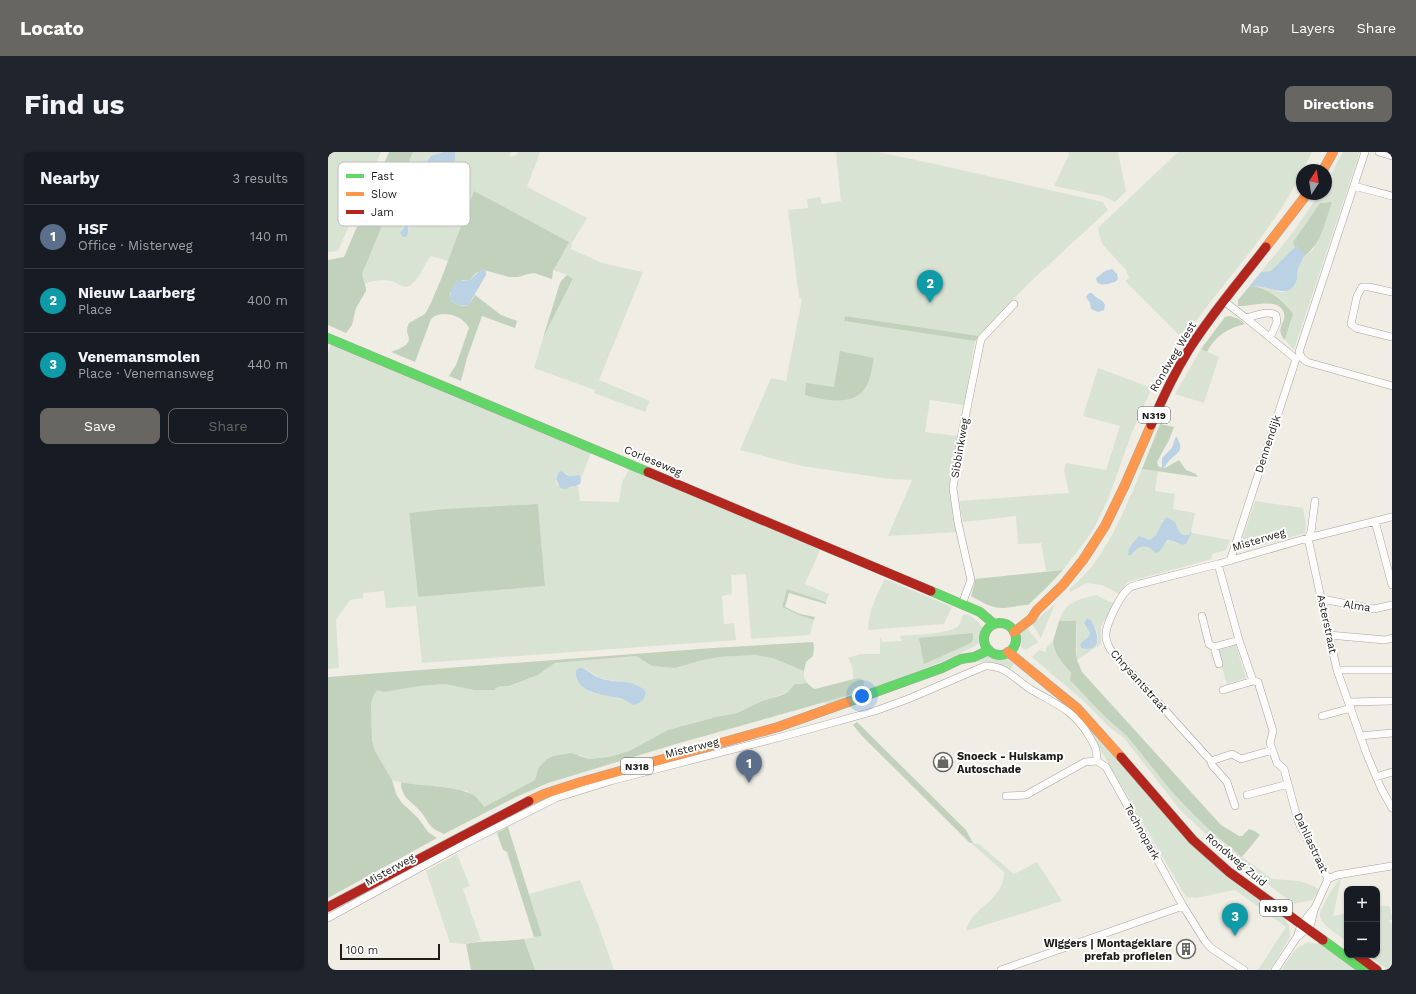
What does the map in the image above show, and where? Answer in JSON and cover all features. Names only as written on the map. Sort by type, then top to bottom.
[{"type":"main road","points":[[1318,164],[1324,152]]},
{"type":"main road","points":[[1326,164],[1333,152]]},
{"type":"main road","name":"Rondweg West","points":[[1282,227],[1297,200]]},
{"type":"main road","name":"Rondweg West","points":[[1011,629],[1028,612],[1038,610],[1063,585],[1083,560],[1106,526],[1170,382],[1200,333],[1302,200]]},
{"type":"main road","name":"Corleseweg","points":[[328,338],[980,612],[991,627]]},
{"type":"main road","points":[[999,623],[1011,629],[1016,640],[1011,650],[998,654],[987,646],[985,633],[991,627],[999,623]]},
{"type":"main road","name":"Misterweg","points":[[328,907],[508,811],[544,794],[581,782],[778,727],[942,668],[961,659],[971,651],[987,646]]},
{"type":"main road","name":"Rondweg Zuid","points":[[1011,650],[1024,666],[1078,709],[1160,800],[1233,867],[1364,970]]},
{"type":"main road","name":"Rondweg Zuid","points":[[1306,924],[1344,946]]},
{"type":"main road","points":[[1360,958],[1377,970]]},
{"type":"street","points":[[1366,152],[1299,352],[1302,358],[1307,362],[1392,386]]},
{"type":"street","points":[[1379,152],[1392,156]]},
{"type":"street","points":[[1354,186],[1392,196]]},
{"type":"street","points":[[1392,292],[1362,287],[1357,296],[1351,324],[1356,328],[1392,337]]},
{"type":"street","name":"Dennendijk","points":[[1225,302],[1296,359],[1230,561]]},
{"type":"street","name":"Sibbinkweg","points":[[965,606],[971,580],[958,523],[953,488],[960,443],[981,339],[1014,304]]},
{"type":"street","points":[[1246,318],[1271,312],[1276,315],[1277,322],[1270,338]]},
{"type":"street","points":[[1308,538],[1311,532],[1315,501]]},
{"type":"street","name":"Misterweg","points":[[1218,564],[1308,538],[1392,517]]},
{"type":"street","points":[[1375,521],[1392,585]]},
{"type":"street","name":"Asterstraat","points":[[1308,538],[1337,670],[1376,777],[1392,808]]},
{"type":"street","points":[[1218,564],[1239,640],[1253,681]]},
{"type":"street","name":"Chrysantstraat","points":[[1218,564],[1140,584],[1130,588],[1124,594],[1111,618],[1106,633],[1106,639],[1110,649],[1211,761],[1212,765],[1228,782],[1235,806]]},
{"type":"street","name":"Alma","points":[[1322,600],[1374,609],[1392,605]]},
{"type":"street","points":[[1202,616],[1209,644],[1214,647],[1219,664]]},
{"type":"street","points":[[1329,635],[1385,640],[1392,638]]},
{"type":"street","points":[[1214,647],[1239,640]]},
{"type":"street","name":"Misterweg","points":[[328,918],[458,847],[556,798],[614,780],[781,738],[875,711],[908,699],[985,666]]},
{"type":"street","name":"Technopark","points":[[985,666],[1002,668],[1030,689],[1070,712],[1084,727],[1097,751],[1097,761],[1106,767],[1183,906],[1205,941],[1211,948],[1244,970]]},
{"type":"street","points":[[1337,670],[1392,670]]},
{"type":"street","points":[[1211,761],[1232,754],[1241,759],[1272,750],[1270,743],[1273,731],[1258,682],[1253,681],[1223,690]]},
{"type":"street","points":[[1322,716],[1350,705],[1392,701]]},
{"type":"street","points":[[1360,736],[1392,733]]},
{"type":"street","name":"Dahliastraat","points":[[1272,750],[1277,763],[1284,769],[1298,821],[1328,879]]},
{"type":"street","points":[[1006,796],[1026,795],[1085,762],[1097,761]]},
{"type":"street","points":[[1376,777],[1392,772]]},
{"type":"street","points":[[1248,795],[1288,784]]},
{"type":"street","points":[[1275,970],[1306,924],[1328,879],[1337,875],[1392,866]]},
{"type":"street","points":[[1001,970],[1183,906]]},
{"type":"green space","points":[[328,152],[381,152],[377,162],[338,162],[338,226],[349,226],[338,251],[328,252]]},
{"type":"green space","points":[[389,152],[413,152],[409,162],[385,162]]},
{"type":"green space","points":[[413,152],[444,152],[435,155],[431,162],[409,162]]},
{"type":"green space","points":[[455,152],[511,152],[509,157],[517,155],[518,152],[540,152],[527,187],[587,218],[572,243],[571,249],[602,263],[643,272],[599,380],[650,401],[645,412],[594,393],[595,390],[534,368],[543,338],[573,280],[567,275],[553,270],[559,258],[474,191],[470,202],[470,162],[456,162]]},
{"type":"green space","points":[[836,152],[878,152],[921,161],[1103,202],[1108,210],[1028,284],[979,336],[846,316],[845,321],[975,341],[964,405],[930,400],[925,432],[958,436],[949,484],[958,532],[888,536],[912,480],[890,479],[802,466],[740,450],[771,378],[786,381],[802,299],[799,297],[788,210],[808,208],[807,199],[820,197],[822,204],[841,201]]},
{"type":"green space","points":[[1068,152],[1118,152],[1126,191],[1115,202],[1102,196],[1054,186],[1069,155]]},
{"type":"green space","points":[[1178,152],[1312,152],[1306,164],[1296,164],[1296,182],[1283,206],[1247,256],[1183,339],[1125,281],[1129,278],[1126,270],[1104,246],[1101,241],[1098,228]]},
{"type":"green space","points":[[1343,152],[1360,152],[1294,350],[1285,340],[1291,321],[1291,314],[1285,303],[1274,294],[1255,286],[1265,286],[1279,292],[1284,292],[1293,286],[1298,277],[1299,267],[1303,257],[1313,250],[1331,202],[1320,203],[1293,242],[1295,248],[1271,271],[1261,272],[1294,231],[1315,200],[1332,200],[1332,172]]},
{"type":"green space","points":[[474,191],[569,242],[553,271],[552,279],[534,273],[518,277],[509,277],[484,270],[476,273],[470,280],[462,280],[450,293],[450,300],[462,306],[470,303],[475,295],[501,315],[517,321],[515,328],[482,316],[467,358],[461,381],[449,376],[456,365],[469,328],[466,323],[457,317],[440,314],[431,319],[415,362],[391,352],[407,344],[409,339],[407,330],[409,323],[425,314],[430,305],[461,226],[470,226],[470,202]]},
{"type":"green space","points":[[1332,202],[1319,239],[1310,251],[1303,257],[1297,247],[1295,248],[1293,242],[1320,203]]},
{"type":"green space","points":[[357,226],[382,226],[362,274],[366,291],[356,308],[352,325],[346,333],[328,325],[328,260],[344,257]]},
{"type":"green space","points":[[382,226],[404,226],[401,230],[409,231],[410,226],[461,226],[448,261],[431,256],[418,277],[408,287],[392,281],[384,280],[365,284],[362,274]]},
{"type":"green space","points":[[567,275],[573,279],[543,338],[559,286],[561,281]]},
{"type":"green space","points":[[1253,286],[1276,296],[1293,314],[1285,340],[1280,332],[1284,315],[1280,307],[1275,304],[1238,306],[1238,300],[1248,288]]},
{"type":"green space","points":[[845,316],[979,336],[975,341],[844,321]]},
{"type":"green space","points":[[1230,316],[1239,319],[1245,324],[1228,330],[1218,337],[1207,352],[1201,349],[1225,317]]},
{"type":"green space","points":[[331,344],[591,453],[581,478],[576,475],[569,476],[566,473],[558,473],[556,477],[557,485],[578,486],[580,501],[619,502],[622,482],[629,469],[820,550],[805,584],[829,594],[826,602],[787,589],[782,607],[814,620],[810,635],[751,639],[746,574],[731,575],[732,594],[722,596],[724,624],[734,623],[736,640],[422,663],[416,606],[386,608],[384,591],[363,593],[363,598],[350,600],[336,620],[339,668],[328,669],[328,353]],"holes":[[[538,504],[545,586],[418,597],[409,513],[443,509]]]},
{"type":"green space","points":[[1201,349],[1219,357],[1204,403],[1175,394]]},
{"type":"green space","points":[[840,351],[874,358],[867,385],[862,392],[847,400],[821,399],[805,395],[806,383],[834,387]]},
{"type":"green space","points":[[1098,368],[1152,388],[1132,432],[1109,497],[1091,533],[1063,570],[1046,571],[1041,543],[1018,544],[1016,516],[963,522],[959,501],[1069,493],[1064,471],[1066,463],[1106,470],[1120,426],[1083,416]]},
{"type":"green space","points":[[1160,424],[1174,427],[1158,460],[1157,463],[1159,467],[1165,468],[1179,460],[1186,470],[1196,474],[1198,477],[1142,469]]},
{"type":"green space","points":[[1142,469],[1158,471],[1155,491],[1175,494],[1173,509],[1195,513],[1191,532],[1188,535],[1184,535],[1177,527],[1163,520],[1155,537],[1150,540],[1142,537],[1134,552],[1140,547],[1151,549],[1171,540],[1178,544],[1186,544],[1192,533],[1230,540],[1226,550],[1212,554],[1212,559],[1127,582],[1120,594],[1102,585],[1087,583],[1070,592],[1069,589],[1082,578],[1098,558],[1119,521]]},
{"type":"green space","points":[[1255,501],[1303,508],[1306,525],[1305,533],[1238,552]]},
{"type":"green space","points":[[538,504],[545,586],[418,597],[409,513],[443,509]]},
{"type":"green space","points":[[1063,570],[1028,605],[1000,608],[987,605],[971,596],[975,579]]},
{"type":"green space","points":[[885,579],[952,607],[944,624],[868,630],[870,615],[874,603]]},
{"type":"green space","points":[[787,589],[826,602],[826,604],[789,593],[785,607],[800,614],[815,617],[814,620],[801,616],[782,607]]},
{"type":"green space","points":[[1096,595],[1115,603],[1101,626],[1101,644],[1077,660],[1076,622],[1059,621],[1065,609],[1073,602]],"holes":[[[1087,618],[1091,620],[1098,635],[1098,641],[1084,641],[1090,633],[1084,623]]]},
{"type":"green space","points":[[1055,604],[1041,638],[1032,624]]},
{"type":"green space","points":[[964,614],[975,619],[983,628],[981,638],[977,645],[951,658],[828,706],[824,702],[853,694],[858,678],[853,679],[851,663],[848,658],[860,654],[880,654],[880,637],[883,642],[902,641],[900,636],[931,634],[949,630],[959,625]]},
{"type":"green space","points":[[1059,621],[1076,621],[1076,653],[1082,672],[1221,825],[1239,836],[1242,836],[1249,829],[1260,835],[1242,857],[1195,816],[1172,792],[1127,736],[1104,716],[1070,680],[1071,673],[1059,658],[1053,641]]},
{"type":"green space","points":[[1026,626],[1038,642],[1026,650],[1022,648],[1020,639],[1021,633]]},
{"type":"green space","points":[[973,633],[973,640],[971,643],[924,664],[919,638]]},
{"type":"green space","points":[[1053,641],[1057,655],[1071,674],[1070,680],[1104,716],[1127,736],[1172,792],[1195,816],[1226,845],[1272,879],[1299,881],[1314,886],[1319,890],[1312,900],[1294,904],[1224,851],[1181,811],[1124,738],[1108,726],[1086,703],[1032,657],[1039,650],[1045,652],[1047,647]]},
{"type":"green space","points":[[813,642],[813,656],[806,662],[804,671],[772,658],[755,655],[719,657],[675,668],[652,666],[636,656],[555,663],[538,675],[509,686],[500,686],[494,690],[474,690],[445,684],[420,686],[384,692],[377,690],[371,704],[372,740],[375,751],[392,780],[396,794],[402,803],[418,818],[428,832],[437,838],[328,898],[328,677],[713,648]]},
{"type":"green space","points":[[1236,645],[1246,678],[1227,684],[1217,651]]},
{"type":"green space","points":[[755,655],[772,658],[804,671],[804,677],[807,683],[799,683],[788,692],[762,701],[737,713],[668,730],[629,751],[609,757],[589,759],[580,755],[538,769],[535,780],[484,807],[467,791],[401,783],[392,780],[375,751],[372,740],[371,704],[377,690],[384,692],[420,686],[445,684],[474,690],[494,690],[500,686],[509,686],[538,675],[555,663],[636,656],[652,666],[675,668],[719,657]],"holes":[[[586,669],[599,678],[638,685],[633,705],[622,699],[590,691],[584,688],[576,678]]]},
{"type":"green space","points":[[990,655],[1005,657],[1014,664],[1010,669],[994,663],[976,662]]},
{"type":"green space","points":[[858,678],[862,679],[864,682],[864,690],[676,744],[548,783],[516,797],[444,834],[436,830],[428,823],[419,809],[408,800],[403,793],[401,783],[442,787],[470,793],[476,797],[484,807],[535,780],[538,769],[547,759],[554,756],[571,753],[589,759],[609,757],[629,751],[668,730],[737,713],[762,701],[788,692],[795,684],[807,683],[814,689]]},
{"type":"green space","points":[[857,722],[966,830],[973,843],[970,843],[863,737],[853,725]]},
{"type":"green space","points":[[1088,728],[1153,801],[1284,917],[1289,926],[1290,937],[1270,970],[1258,970],[1286,927],[1235,890],[1196,898],[1186,897]]},
{"type":"green space","points":[[508,827],[542,936],[534,937],[507,852],[503,850],[497,833]]},
{"type":"green space","points":[[971,843],[979,844],[1014,874],[1037,862],[1062,901],[966,931],[975,915],[994,897],[999,890],[1003,882],[1004,872]]},
{"type":"green space","points":[[457,854],[470,886],[463,889],[481,941],[466,944],[450,943],[426,871]]},
{"type":"green space","points":[[1341,878],[1333,916],[1344,914],[1344,939],[1325,925],[1320,917],[1320,913],[1327,898]]},
{"type":"green space","points":[[580,880],[614,970],[535,970],[524,939],[542,936],[529,894]]},
{"type":"green space","points":[[1380,906],[1390,906],[1392,919],[1389,921],[1392,925],[1392,970],[1389,970],[1371,958],[1380,958]]},
{"type":"green space","points":[[524,939],[535,970],[471,970],[466,944]]},
{"type":"green space","points":[[1308,942],[1317,944],[1321,942],[1362,970],[1281,970],[1296,949]]},
{"type":"water","points":[[444,152],[455,152],[456,162],[427,162],[431,156]]},
{"type":"water","points":[[405,226],[409,226],[406,237],[403,237],[400,233]]},
{"type":"water","points":[[1297,247],[1304,252],[1304,254],[1298,270],[1297,280],[1292,288],[1287,291],[1281,291],[1254,286],[1248,288],[1261,272],[1271,271],[1294,248]]},
{"type":"water","points":[[482,269],[486,271],[486,275],[469,304],[462,306],[450,300],[450,294],[457,281],[470,280]]},
{"type":"water","points":[[1112,269],[1117,274],[1118,279],[1115,282],[1109,284],[1098,283],[1096,278],[1105,271]]},
{"type":"water","points":[[1089,293],[1092,293],[1102,301],[1105,305],[1104,310],[1098,312],[1091,309],[1090,303],[1086,297]]},
{"type":"water","points":[[1176,436],[1179,442],[1180,450],[1171,458],[1165,467],[1162,468],[1162,458],[1172,448]]},
{"type":"water","points":[[561,471],[569,476],[579,475],[581,479],[580,484],[566,489],[560,488],[556,479],[558,473]]},
{"type":"water","points":[[1167,517],[1175,522],[1179,532],[1185,535],[1188,535],[1191,532],[1192,533],[1186,544],[1168,540],[1161,550],[1156,553],[1148,547],[1142,547],[1137,549],[1131,555],[1128,555],[1130,547],[1139,536],[1150,540],[1153,538],[1158,532],[1162,522]]},
{"type":"water","points":[[1087,618],[1091,620],[1094,625],[1097,635],[1096,645],[1088,649],[1081,648],[1080,644],[1088,637],[1090,633],[1084,623]]},
{"type":"water","points":[[579,668],[605,680],[636,685],[646,692],[644,698],[640,702],[633,705],[621,698],[591,692],[585,689],[577,679],[576,671]]},
{"type":"traffic: fast","points":[[328,338],[648,472]]},
{"type":"traffic: fast","points":[[931,591],[980,612],[994,624]]},
{"type":"traffic: fast","points":[[1000,623],[1009,626],[1013,630],[1016,639],[1013,648],[1009,652],[1000,655],[991,652],[987,648],[984,639],[987,630],[991,626],[1000,623]]},
{"type":"traffic: fast","points":[[848,702],[942,668],[961,659],[974,657],[989,650]]},
{"type":"traffic: fast","points":[[1323,940],[1364,970]]},
{"type":"traffic: slow","points":[[1326,164],[1333,152]]},
{"type":"traffic: slow","points":[[1266,247],[1302,200]]},
{"type":"traffic: slow","points":[[1014,632],[1031,619],[1037,610],[1063,585],[1083,560],[1105,526],[1151,425]]},
{"type":"traffic: slow","points":[[1008,652],[1078,709],[1121,757]]},
{"type":"traffic: slow","points":[[529,801],[544,794],[581,782],[778,727],[848,702]]},
{"type":"traffic: jam","points":[[1151,425],[1168,387],[1197,337],[1266,247]]},
{"type":"traffic: jam","points":[[648,472],[931,591]]},
{"type":"traffic: jam","points":[[1121,757],[1193,840],[1229,872],[1323,940]]},
{"type":"traffic: jam","points":[[328,907],[529,801]]},
{"type":"traffic: jam","points":[[1361,958],[1377,970]]},
{"type":"place","name":"Nieuw Laarberg","points":[[930,303]]},
{"type":"place","name":"Snoeck - Huiskamp Autoschade","points":[[943,762]]},
{"type":"place","name":"HSF","points":[[749,783]]},
{"type":"place","name":"Venemansmolen","points":[[1235,936]]},
{"type":"place","name":"Wiggers | Montageklare prefab profielen","points":[[1186,949]]}]
